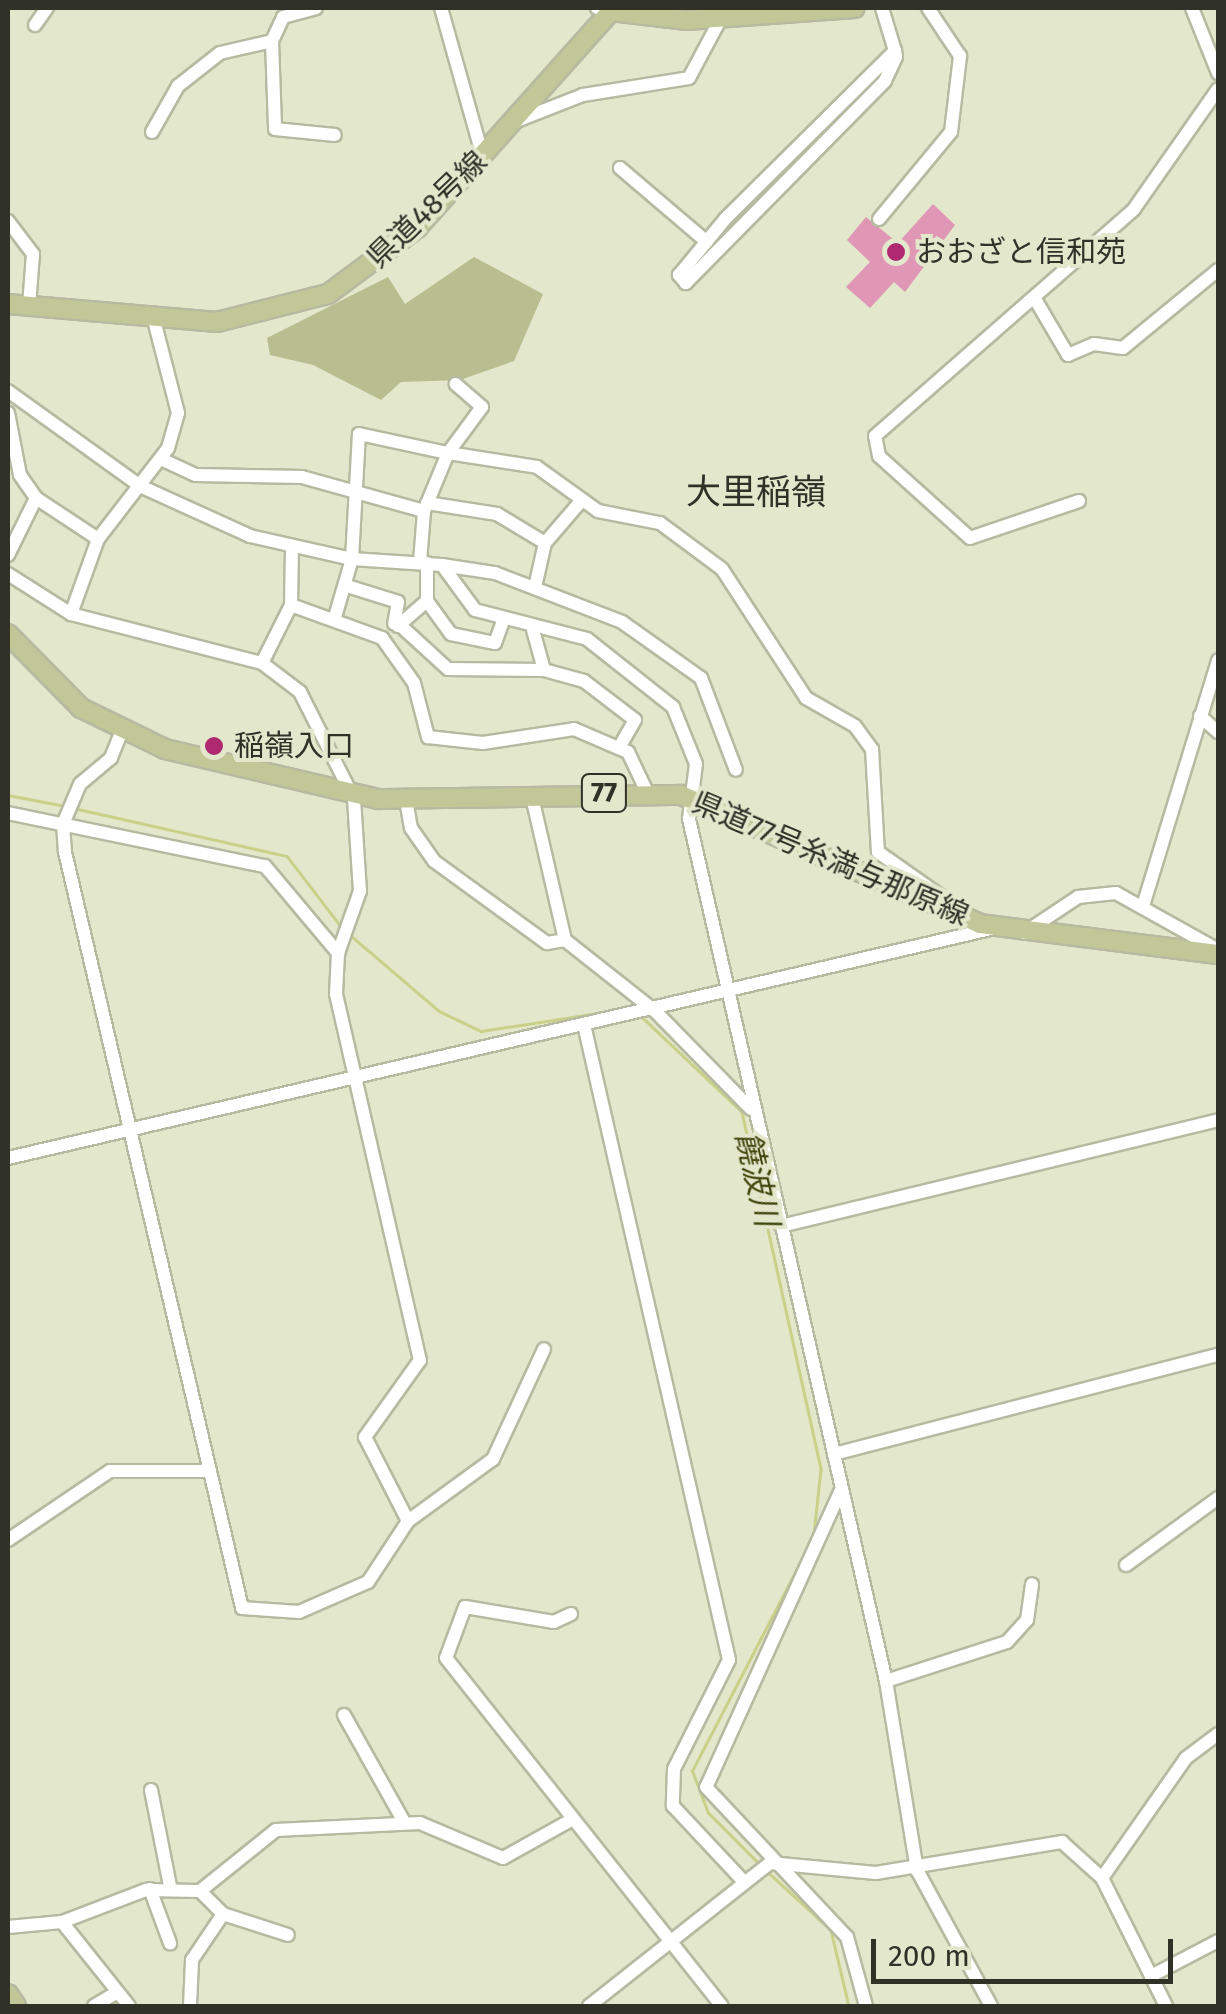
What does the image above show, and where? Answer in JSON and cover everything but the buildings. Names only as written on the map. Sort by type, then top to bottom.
[{"type":"main road","points":[[607,9],[721,18],[856,8]]},
{"type":"main road","name":"県道48号線","points":[[8,304],[154,320],[235,321],[328,294],[402,243],[514,122],[607,9]]},
{"type":"main road","name":"県道77号糸満与那原線","points":[[8,634],[81,708],[120,733],[350,795],[406,800],[647,792],[692,798],[943,910],[994,928],[1218,952]]},
{"type":"main road","points":[[8,1994],[16,2006]]},
{"type":"street","points":[[35,25],[47,8]]},
{"type":"street","points":[[316,8],[282,17],[272,42],[275,130],[335,136]]},
{"type":"street","points":[[442,8],[483,157]]},
{"type":"street","points":[[882,8],[895,51],[880,88],[686,283],[678,276],[706,242],[895,51]]},
{"type":"street","points":[[879,219],[951,132],[960,56],[928,8]]},
{"type":"street","points":[[1192,8],[1218,73]]},
{"type":"street","points":[[514,122],[582,95],[689,78],[721,18]]},
{"type":"street","points":[[152,132],[178,86],[220,54],[272,42]]},
{"type":"street","points":[[1079,500],[970,538],[874,447],[936,374],[1035,298],[1134,209],[1218,89]]},
{"type":"street","points":[[620,168],[706,242]]},
{"type":"street","points":[[8,221],[33,254],[28,306]]},
{"type":"street","points":[[1035,298],[1068,356],[1094,344],[1123,348],[1218,270]]},
{"type":"street","points":[[71,614],[98,540],[161,459],[178,413],[154,320]]},
{"type":"street","points":[[456,384],[482,407],[448,453],[425,507],[423,563],[427,601],[469,644],[495,643],[502,624]]},
{"type":"street","points":[[10,403],[140,486],[292,546],[352,559],[442,566],[534,587],[622,622],[701,678],[736,770]]},
{"type":"street","points":[[10,403],[20,475],[36,498],[98,540]]},
{"type":"street","points":[[336,617],[348,586],[352,559],[359,434],[536,467],[582,500],[660,523],[722,570],[806,698],[855,726],[872,750],[878,852],[942,897],[943,910]]},
{"type":"street","points":[[161,459],[196,475],[302,477],[425,507],[497,514],[546,543]]},
{"type":"street","points":[[8,555],[36,498]]},
{"type":"street","points":[[534,587],[546,543],[582,500]]},
{"type":"street","points":[[8,518],[19,528]]},
{"type":"street","points":[[262,664],[291,604],[292,546]]},
{"type":"street","points":[[442,566],[475,610],[502,624],[587,638],[674,706],[696,764],[692,798],[728,992],[886,1681],[917,1870],[992,2006]]},
{"type":"street","points":[[8,574],[71,614],[262,664],[300,692],[350,795],[360,891],[338,952],[354,1080],[420,1360],[365,1437],[408,1521]]},
{"type":"street","points":[[348,586],[398,602],[398,626],[448,669],[544,670],[584,681],[635,720],[619,748]]},
{"type":"street","points":[[382,638],[427,601]]},
{"type":"street","points":[[291,604],[336,617],[382,638],[414,683],[428,737],[483,743],[574,728],[619,748],[636,761],[647,792]]},
{"type":"street","points":[[533,630],[544,670]]},
{"type":"street","points":[[1143,906],[1218,660]]},
{"type":"street","points":[[1200,716],[1218,732]]},
{"type":"street","points":[[120,733],[63,824],[125,1132],[231,1591],[260,1613],[328,1605],[368,1582],[408,1521],[493,1459],[544,1350]]},
{"type":"street","points":[[532,796],[565,940],[655,1011],[756,1114]]},
{"type":"street","points":[[406,800],[410,828],[434,861],[548,942],[565,940]]},
{"type":"street","points":[[8,813],[265,866],[338,952]]},
{"type":"street","points":[[1024,933],[1088,894],[1143,906],[1218,952]]},
{"type":"street","points":[[8,1158],[585,1030],[994,928]]},
{"type":"street","points":[[585,1030],[729,1660],[674,1769],[674,1806],[744,1882]]},
{"type":"street","points":[[781,1226],[1218,1120]]},
{"type":"street","points":[[834,1454],[1218,1359]]},
{"type":"street","points":[[8,1540],[110,1471],[204,1471]]},
{"type":"street","points":[[842,1487],[706,1787],[770,1863],[847,1937],[866,2006]]},
{"type":"street","points":[[1126,1565],[1218,1498]]},
{"type":"street","points":[[886,1681],[1008,1642],[1023,1631],[1032,1584]]},
{"type":"street","points":[[571,1614],[554,1622],[465,1607],[445,1650],[571,1820],[722,2006]]},
{"type":"street","points":[[344,1715],[404,1822]]},
{"type":"street","points":[[1102,1878],[1186,1758],[1218,1734]]},
{"type":"street","points":[[151,1790],[170,1886]]},
{"type":"street","points":[[200,1891],[276,1830],[404,1822],[504,1858],[571,1820]]},
{"type":"street","points":[[589,2006],[770,1863],[917,1870],[1062,1842],[1102,1878],[1166,2006]]},
{"type":"street","points":[[8,1927],[62,1922],[150,1889],[170,1886],[200,1891],[222,1914],[288,1935]]},
{"type":"street","points":[[150,1889],[170,1942]]},
{"type":"street","points":[[190,2006],[192,1960],[222,1914]]},
{"type":"street","points":[[62,1922],[129,2006]]},
{"type":"street","points":[[1151,1976],[1218,1941]]},
{"type":"street","points":[[94,2006],[118,1992]]},
{"type":"green space","points":[[474,257],[543,294],[514,361],[460,380],[401,382],[381,400],[313,365],[270,355],[267,338],[388,277],[405,304]]},
{"type":"waterway","name":"饒波川","points":[[8,795],[65,806]]},
{"type":"waterway","name":"饒波川","points":[[78,809],[287,856],[340,925]]},
{"type":"waterway","points":[[349,934],[439,1011],[481,1031],[625,1009]]},
{"type":"waterway","name":"饒波川","points":[[641,1016],[742,1112],[821,1469],[814,1535]]},
{"type":"waterway","name":"饒波川","points":[[760,1865],[708,1813],[692,1771],[806,1551]]},
{"type":"waterway","name":"饒波川","points":[[769,1873],[831,1930],[849,2006]]},
{"type":"place","name":"おおざと信和苑","points":[[896,252]]},
{"type":"place","name":"稲嶺入口","points":[[214,746]]},
{"type":"district","name":"大里稲嶺","points":[[756,492]]}]
